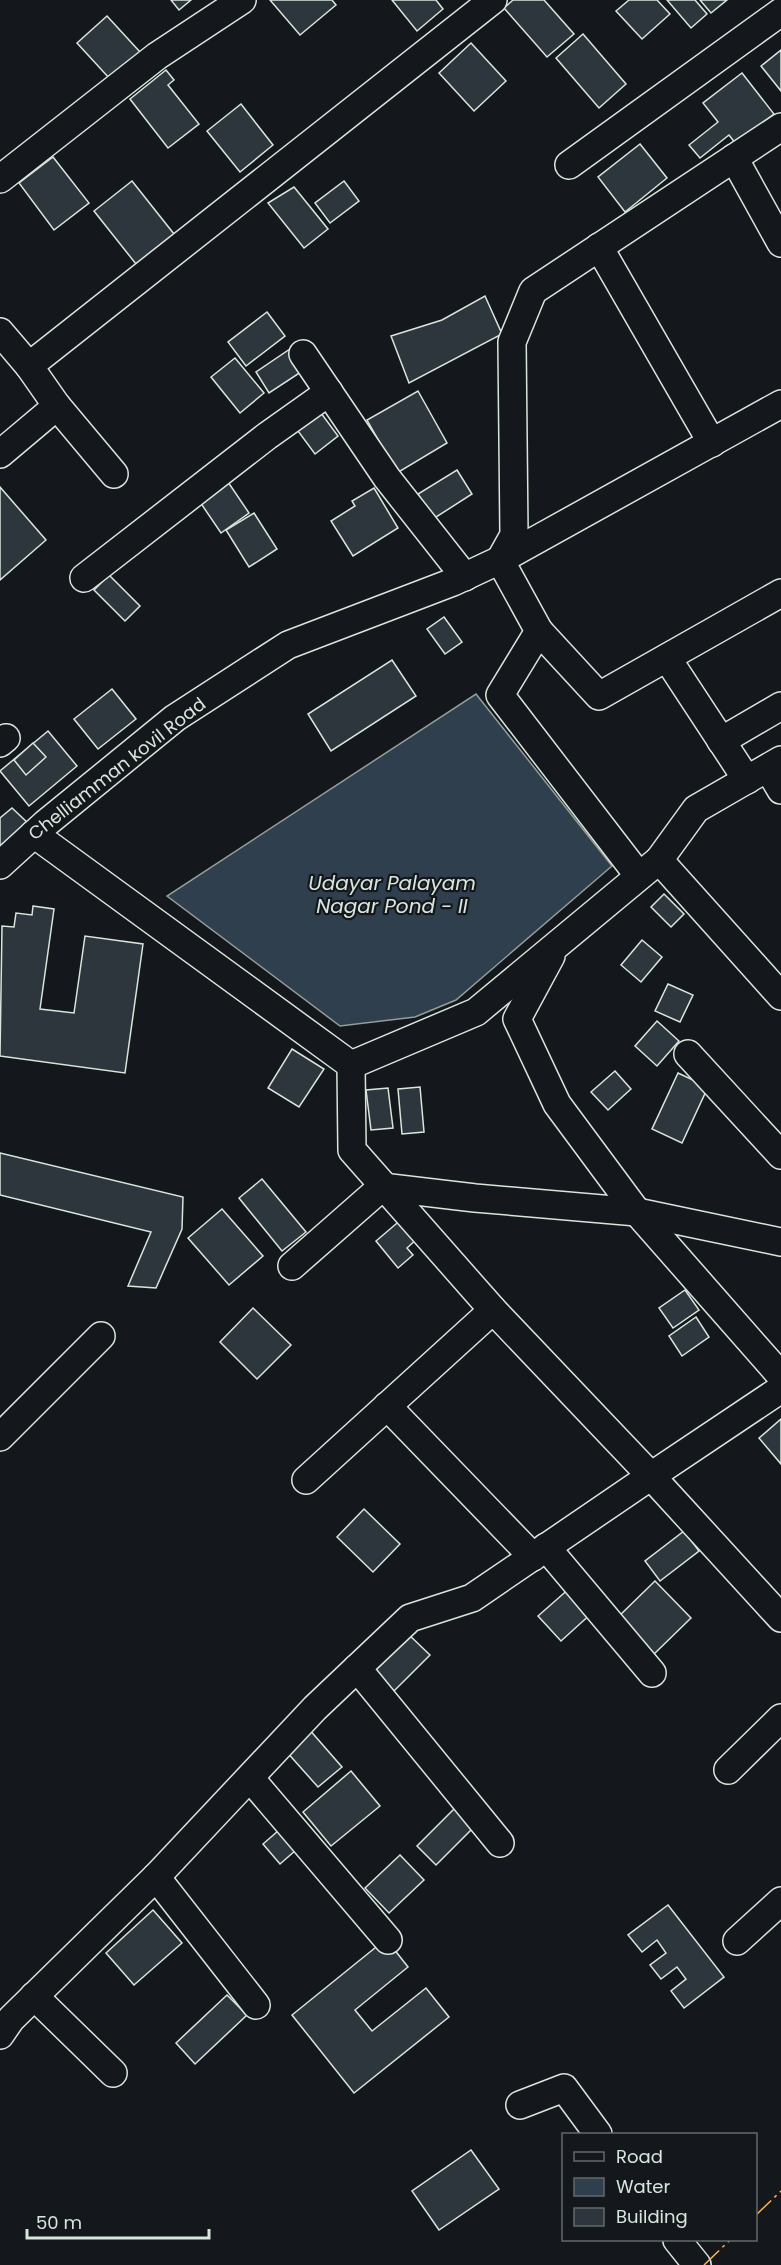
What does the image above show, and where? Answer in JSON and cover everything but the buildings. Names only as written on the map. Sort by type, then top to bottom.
[{"type":"street","points":[[0,179],[157,56],[242,0]]},
{"type":"street","points":[[29,366],[494,0]]},
{"type":"street","points":[[569,165],[781,12]]},
{"type":"street","points":[[781,127],[532,291],[512,342],[514,535],[500,560],[539,631],[599,696],[781,593]]},
{"type":"street","points":[[734,158],[781,243]]},
{"type":"street","points":[[600,247],[712,443]]},
{"type":"street","points":[[0,332],[29,366],[57,406],[114,474]]},
{"type":"street","points":[[303,354],[387,478],[465,577]]},
{"type":"street","points":[[84,579],[267,436],[329,392]]},
{"type":"street","name":"Chelliamman kovil Road","points":[[0,865],[34,834],[175,718],[288,645],[465,577],[500,560],[781,404]]},
{"type":"street","points":[[0,454],[57,406]]},
{"type":"street","points":[[539,631],[500,695],[649,868],[781,996]]},
{"type":"street","points":[[351,1065],[476,1012],[649,868],[696,809],[769,774],[721,741],[667,658]]},
{"type":"street","points":[[721,741],[781,706]]},
{"type":"street","points":[[34,834],[351,1065]]},
{"type":"street","points":[[0,2035],[11,2019],[156,1877],[357,1668],[410,1618],[472,1598],[781,1387],[637,1212],[557,1104],[517,1019],[558,944]]},
{"type":"street","points":[[688,1054],[781,1155]]},
{"type":"street","points":[[351,1065],[352,1150],[382,1187],[493,1310],[651,1476],[781,1618]]},
{"type":"street","points":[[292,1266],[382,1187],[475,1198],[637,1212],[781,1242]]},
{"type":"street","points":[[306,1480],[493,1310]]},
{"type":"street","points":[[0,1437],[101,1336]]},
{"type":"street","points":[[387,1406],[540,1552],[652,1673]]},
{"type":"street","points":[[357,1668],[500,1843]]},
{"type":"street","points":[[728,1770],[781,1718]]},
{"type":"street","points":[[250,1778],[388,1940]]},
{"type":"street","points":[[156,1877],[256,2005]]},
{"type":"street","points":[[737,1941],[781,1901]]},
{"type":"street","points":[[34,1996],[113,2073]]},
{"type":"street","points":[[520,2104],[564,2088],[597,2133]]},
{"type":"street","points":[[678,2241],[697,2265]]},
{"type":"water","name":"Udayar Palayam Nagar Pond - II","points":[[476,694],[612,866],[456,1000],[415,1017],[340,1026],[167,896]]},
{"type":"power","points":[[757,2214],[781,2191]]},
{"type":"power","points":[[704,2265],[729,2241]]}]
